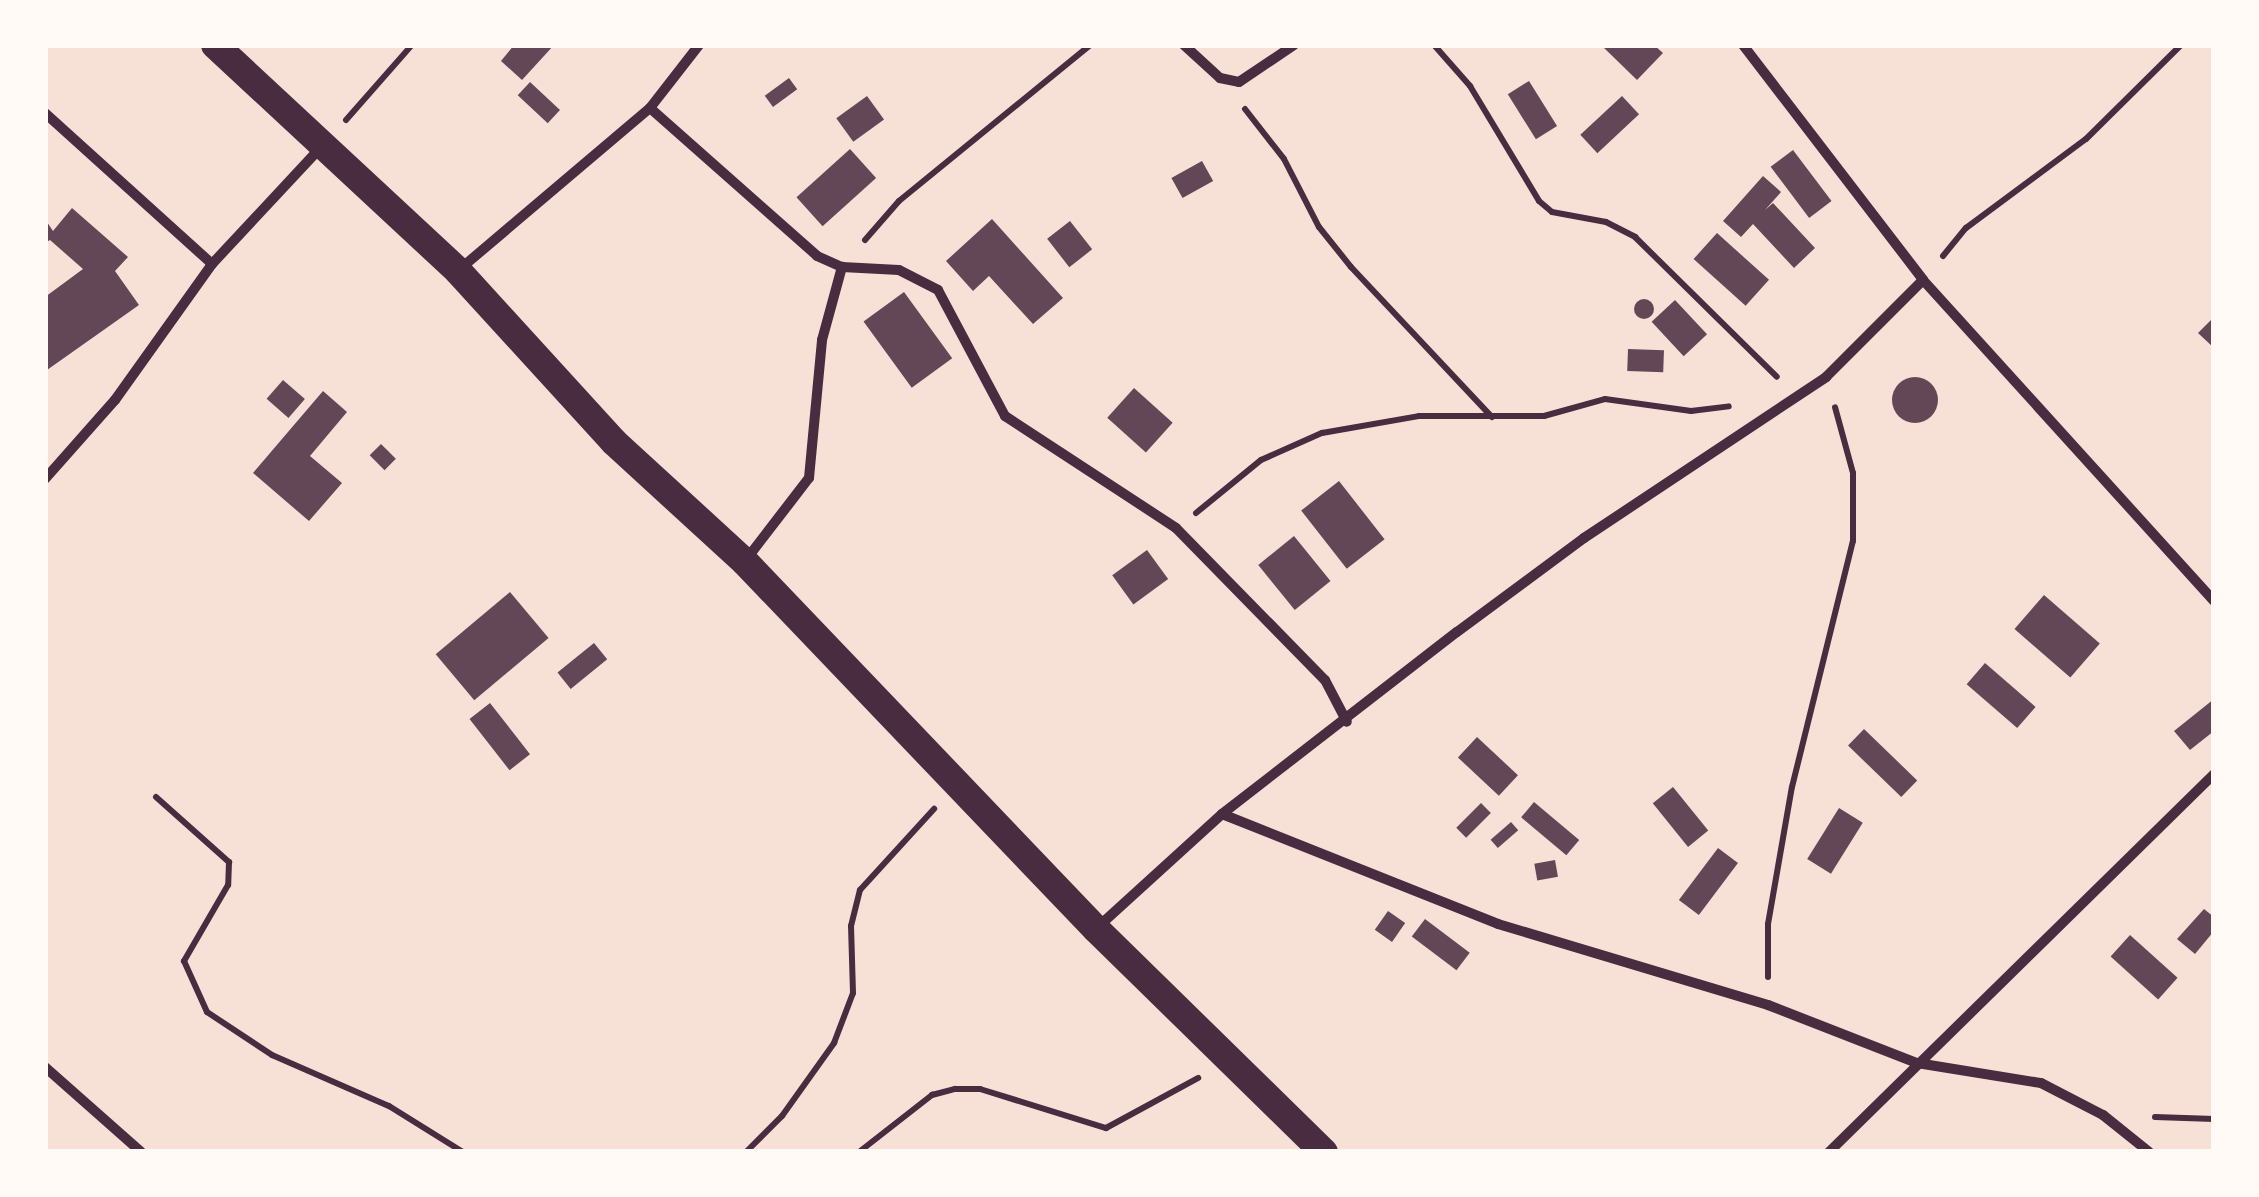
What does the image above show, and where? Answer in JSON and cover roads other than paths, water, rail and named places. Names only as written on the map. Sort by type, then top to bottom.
[{"type":"highway","points":[[215,45],[458,270],[614,442],[745,562],[1096,929],[1324,1152]]},
{"type":"street","points":[[458,270],[650,108],[700,45]]},
{"type":"street","points":[[1184,45],[1220,78],[1240,82],[1294,45]]},
{"type":"street","points":[[1743,45],[1922,280],[2214,602]]},
{"type":"street","points":[[650,108],[776,224],[842,267],[900,270],[938,290],[1005,416],[1176,528],[1325,680],[1346,722]]},
{"type":"street","points":[[45,113],[212,264]]},
{"type":"street","points":[[45,478],[115,400],[212,264],[325,143]]},
{"type":"street","points":[[745,562],[809,478],[822,340],[842,267]]},
{"type":"street","points":[[1096,929],[1222,814],[1584,538],[1826,377],[1922,280]]},
{"type":"street","points":[[1829,1152],[2214,774]]},
{"type":"street","points":[[1222,814],[1498,924],[1768,1005],[1917,1063],[2041,1083],[2103,1115],[2149,1152]]},
{"type":"street","points":[[45,1067],[141,1152]]}]
